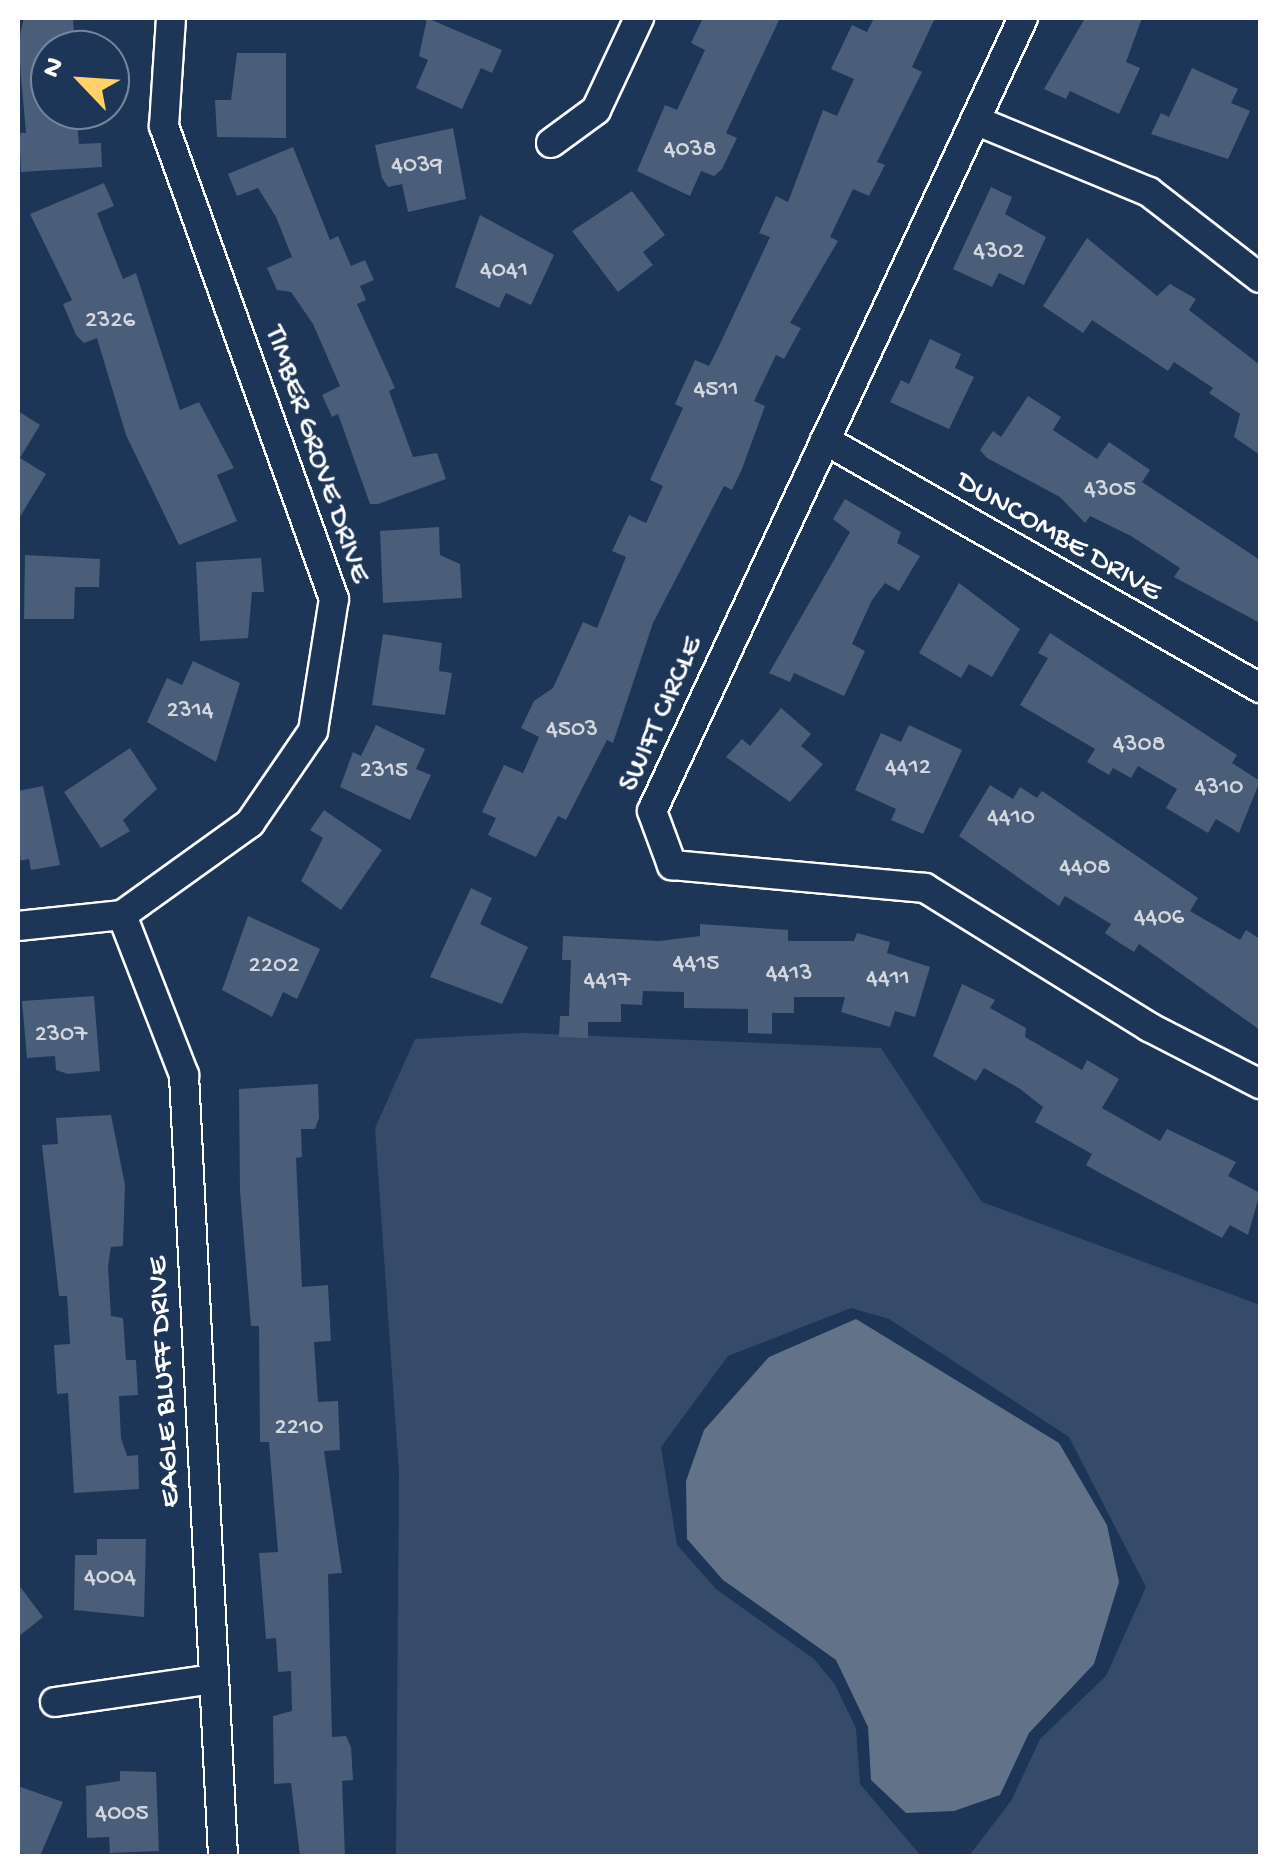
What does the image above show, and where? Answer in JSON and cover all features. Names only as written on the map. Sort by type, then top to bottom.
[{"type":"street","name":"TIMBER GROVE DRIVE","points":[[18,926],[122,915],[250,823],[313,731],[334,599],[164,126],[171,18]]},
{"type":"street","points":[[551,142],[596,110],[639,18]]},
{"type":"street","name":"SWIFT CIRCLE","points":[[1024,18],[652,811],[672,865],[925,888],[1149,1027],[1260,1084]]},
{"type":"street","points":[[977,120],[1148,192],[1260,278]]},
{"type":"street","name":"DUNCOMBE DRIVE","points":[[825,440],[1260,688]]},
{"type":"street","name":"EAGLE BLUFF DRIVE","points":[[122,915],[184,1075],[223,1856]]},
{"type":"street","points":[[55,1702],[212,1680]]},
{"type":"shaded area","points":[[522,1033],[881,1048],[982,1202],[1260,1305],[1260,1856],[969,1856],[1011,1801],[1040,1739],[1106,1676],[1146,1587],[1069,1437],[889,1319],[851,1308],[728,1356],[661,1447],[677,1545],[716,1589],[814,1659],[834,1683],[856,1728],[860,1784],[921,1856],[396,1856],[399,1473],[375,1128],[415,1039]]},
{"type":"shaded area","points":[[856,1319],[1059,1443],[1107,1525],[1119,1582],[1094,1664],[1029,1733],[1000,1795],[954,1811],[906,1813],[871,1780],[868,1727],[836,1660],[723,1580],[687,1539],[686,1481],[704,1430],[769,1357]]},
{"type":"building","points":[[24,18],[73,18],[74,30],[30,30],[30,130],[78,130],[79,144],[101,143],[102,167],[21,172],[19,133],[26,133],[18,43]]},
{"type":"building","points":[[427,18],[502,50],[492,73],[481,68],[462,109],[416,88],[428,60],[419,56]]},
{"type":"building","points":[[703,18],[780,18],[726,133],[737,138],[722,169],[714,176],[701,171],[690,196],[637,171],[665,105],[677,110],[705,50],[691,43]]},
{"type":"building","points":[[874,18],[935,18],[912,67],[922,72],[877,162],[885,165],[869,196],[853,189],[830,237],[838,241],[790,323],[801,328],[784,359],[776,355],[754,401],[765,406],[742,469],[732,490],[724,486],[653,623],[613,743],[607,740],[566,820],[558,816],[536,857],[488,835],[496,818],[482,812],[504,765],[523,773],[539,737],[521,728],[534,701],[553,688],[583,622],[597,628],[626,557],[612,551],[629,515],[646,523],[663,486],[650,480],[683,408],[675,404],[695,360],[709,366],[770,237],[759,233],[776,196],[788,202],[823,110],[837,116],[854,79],[831,69],[852,25],[867,32]]},
{"type":"building","points":[[1085,18],[1142,18],[1126,62],[1140,68],[1119,114],[1070,91],[1066,99],[1044,89]]},
{"type":"building","points":[[237,53],[286,53],[286,138],[217,137],[215,100],[231,100]]},
{"type":"building","points":[[1192,68],[1238,89],[1231,103],[1250,111],[1228,159],[1151,134],[1161,113],[1169,117]]},
{"type":"building","points":[[453,128],[466,199],[408,212],[402,184],[388,187],[382,178],[375,145]]},
{"type":"building","points":[[293,147],[330,240],[338,236],[351,266],[365,260],[374,280],[360,286],[366,300],[357,304],[395,388],[389,391],[413,457],[437,453],[446,479],[378,504],[370,504],[338,414],[332,417],[322,395],[340,386],[313,324],[291,292],[277,290],[267,268],[292,257],[276,217],[258,188],[237,196],[228,174]]},
{"type":"building","points":[[104,183],[114,206],[97,213],[123,279],[136,273],[180,410],[199,402],[234,468],[217,475],[237,521],[179,545],[126,435],[97,338],[84,343],[76,335],[63,304],[72,300],[30,214]]},
{"type":"building","points":[[991,187],[1012,197],[1005,214],[1046,237],[1024,285],[999,273],[992,287],[953,269]]},
{"type":"building","points":[[632,191],[665,235],[643,252],[653,265],[618,292],[572,231]]},
{"type":"building","points":[[480,215],[554,255],[531,305],[506,293],[499,308],[455,287]]},
{"type":"building","points":[[1087,238],[1157,296],[1170,284],[1196,299],[1189,310],[1260,365],[1260,455],[1234,437],[1240,414],[1209,393],[1213,388],[1174,362],[1168,371],[1092,320],[1083,333],[1043,306]]},
{"type":"building","points":[[930,339],[961,354],[955,368],[974,377],[949,429],[890,402],[901,380],[909,384]]},
{"type":"building","points":[[1028,396],[1061,417],[1053,430],[1097,459],[1109,442],[1150,470],[1142,482],[1260,560],[1260,623],[1174,577],[1180,568],[1131,536],[1090,516],[1085,523],[1060,497],[987,458],[980,450],[993,431],[1001,437]]},
{"type":"building","points":[[18,411],[40,425],[20,458],[46,474],[18,520]]},
{"type":"building","points":[[845,499],[901,532],[897,543],[920,556],[899,591],[885,583],[872,600],[852,644],[865,651],[844,696],[794,673],[790,682],[769,673],[850,532],[833,519]]},
{"type":"building","points":[[439,527],[440,555],[460,564],[462,598],[383,603],[380,531]]},
{"type":"building","points":[[25,555],[100,559],[99,587],[75,587],[74,619],[24,619]]},
{"type":"building","points":[[261,558],[264,592],[252,592],[248,638],[200,641],[196,562]]},
{"type":"building","points":[[959,583],[1020,629],[992,677],[969,664],[961,678],[919,653]]},
{"type":"building","points":[[1050,633],[1237,755],[1232,763],[1260,781],[1239,833],[1216,819],[1208,833],[1166,808],[1177,789],[1138,766],[1131,778],[1113,768],[1109,775],[1087,762],[1095,749],[1020,705],[1048,658],[1038,653]]},
{"type":"building","points":[[383,634],[442,643],[439,671],[452,673],[445,715],[372,705]]},
{"type":"building","points":[[193,661],[240,683],[216,762],[147,722],[167,678],[182,685]]},
{"type":"building","points":[[781,708],[811,734],[801,746],[823,764],[790,802],[726,757],[742,739],[750,746]]},
{"type":"building","points":[[376,725],[425,749],[416,769],[431,775],[410,820],[340,787],[353,752],[361,756]]},
{"type":"building","points":[[909,725],[962,750],[923,834],[891,820],[896,809],[855,790],[881,733],[901,742]]},
{"type":"building","points":[[130,748],[157,789],[123,820],[130,831],[101,848],[64,792]]},
{"type":"building","points":[[990,785],[1013,799],[1020,787],[1037,798],[1042,791],[1198,898],[1190,911],[1240,940],[1246,930],[1260,939],[1260,1030],[1139,944],[1134,952],[1105,933],[1111,924],[1065,896],[1059,906],[959,836]]},
{"type":"building","points":[[43,786],[60,865],[31,870],[29,859],[18,861],[18,791]]},
{"type":"building","points":[[324,810],[382,850],[341,910],[301,881],[323,838],[310,830]]},
{"type":"building","points":[[471,888],[492,898],[480,924],[528,947],[502,1004],[430,977]]},
{"type":"building","points":[[248,916],[320,949],[297,999],[283,992],[272,1017],[222,990]]},
{"type":"building","points":[[700,924],[788,930],[788,941],[854,941],[857,933],[890,942],[887,953],[930,967],[915,1017],[895,1011],[890,1027],[841,1012],[845,997],[794,997],[794,1013],[772,1013],[772,1034],[748,1033],[748,1009],[684,1008],[684,992],[643,991],[642,1005],[621,1004],[621,1022],[588,1022],[588,1038],[559,1037],[560,1016],[569,1016],[571,960],[562,960],[563,936],[659,941],[700,936]]},
{"type":"building","points":[[962,984],[995,1000],[990,1008],[1026,1028],[1025,1037],[1082,1070],[1087,1060],[1119,1079],[1102,1108],[1160,1141],[1167,1129],[1236,1162],[1228,1176],[1260,1193],[1248,1235],[1230,1225],[1222,1238],[1098,1172],[1086,1165],[1092,1154],[1035,1122],[1043,1107],[1020,1089],[984,1068],[976,1081],[933,1056]]},
{"type":"building","points":[[94,996],[100,1071],[68,1074],[56,1070],[55,1056],[27,1058],[22,1001]]},
{"type":"building","points":[[318,1084],[319,1118],[315,1129],[301,1129],[302,1157],[296,1158],[302,1287],[328,1285],[331,1341],[314,1342],[318,1402],[338,1401],[340,1450],[324,1451],[342,1573],[328,1574],[332,1737],[346,1736],[351,1747],[353,1780],[342,1781],[345,1856],[300,1856],[291,1783],[274,1784],[273,1716],[292,1711],[291,1671],[278,1672],[276,1638],[266,1639],[259,1553],[278,1552],[269,1442],[260,1442],[259,1326],[251,1326],[240,1191],[239,1089]]},
{"type":"building","points":[[111,1115],[125,1185],[123,1246],[111,1247],[108,1266],[111,1316],[123,1318],[126,1360],[136,1360],[138,1395],[119,1396],[121,1438],[127,1456],[138,1455],[139,1489],[74,1493],[68,1393],[57,1394],[54,1345],[70,1344],[67,1296],[59,1296],[42,1145],[58,1144],[56,1118]]},
{"type":"building","points":[[97,1539],[146,1539],[144,1617],[74,1610],[75,1555],[97,1555]]},
{"type":"building","points":[[18,1584],[43,1617],[18,1637]]},
{"type":"building","points":[[120,1771],[156,1772],[159,1851],[110,1853],[109,1837],[87,1838],[86,1786],[120,1781]]},
{"type":"building","points":[[18,1786],[63,1802],[40,1856],[18,1856]]}]
